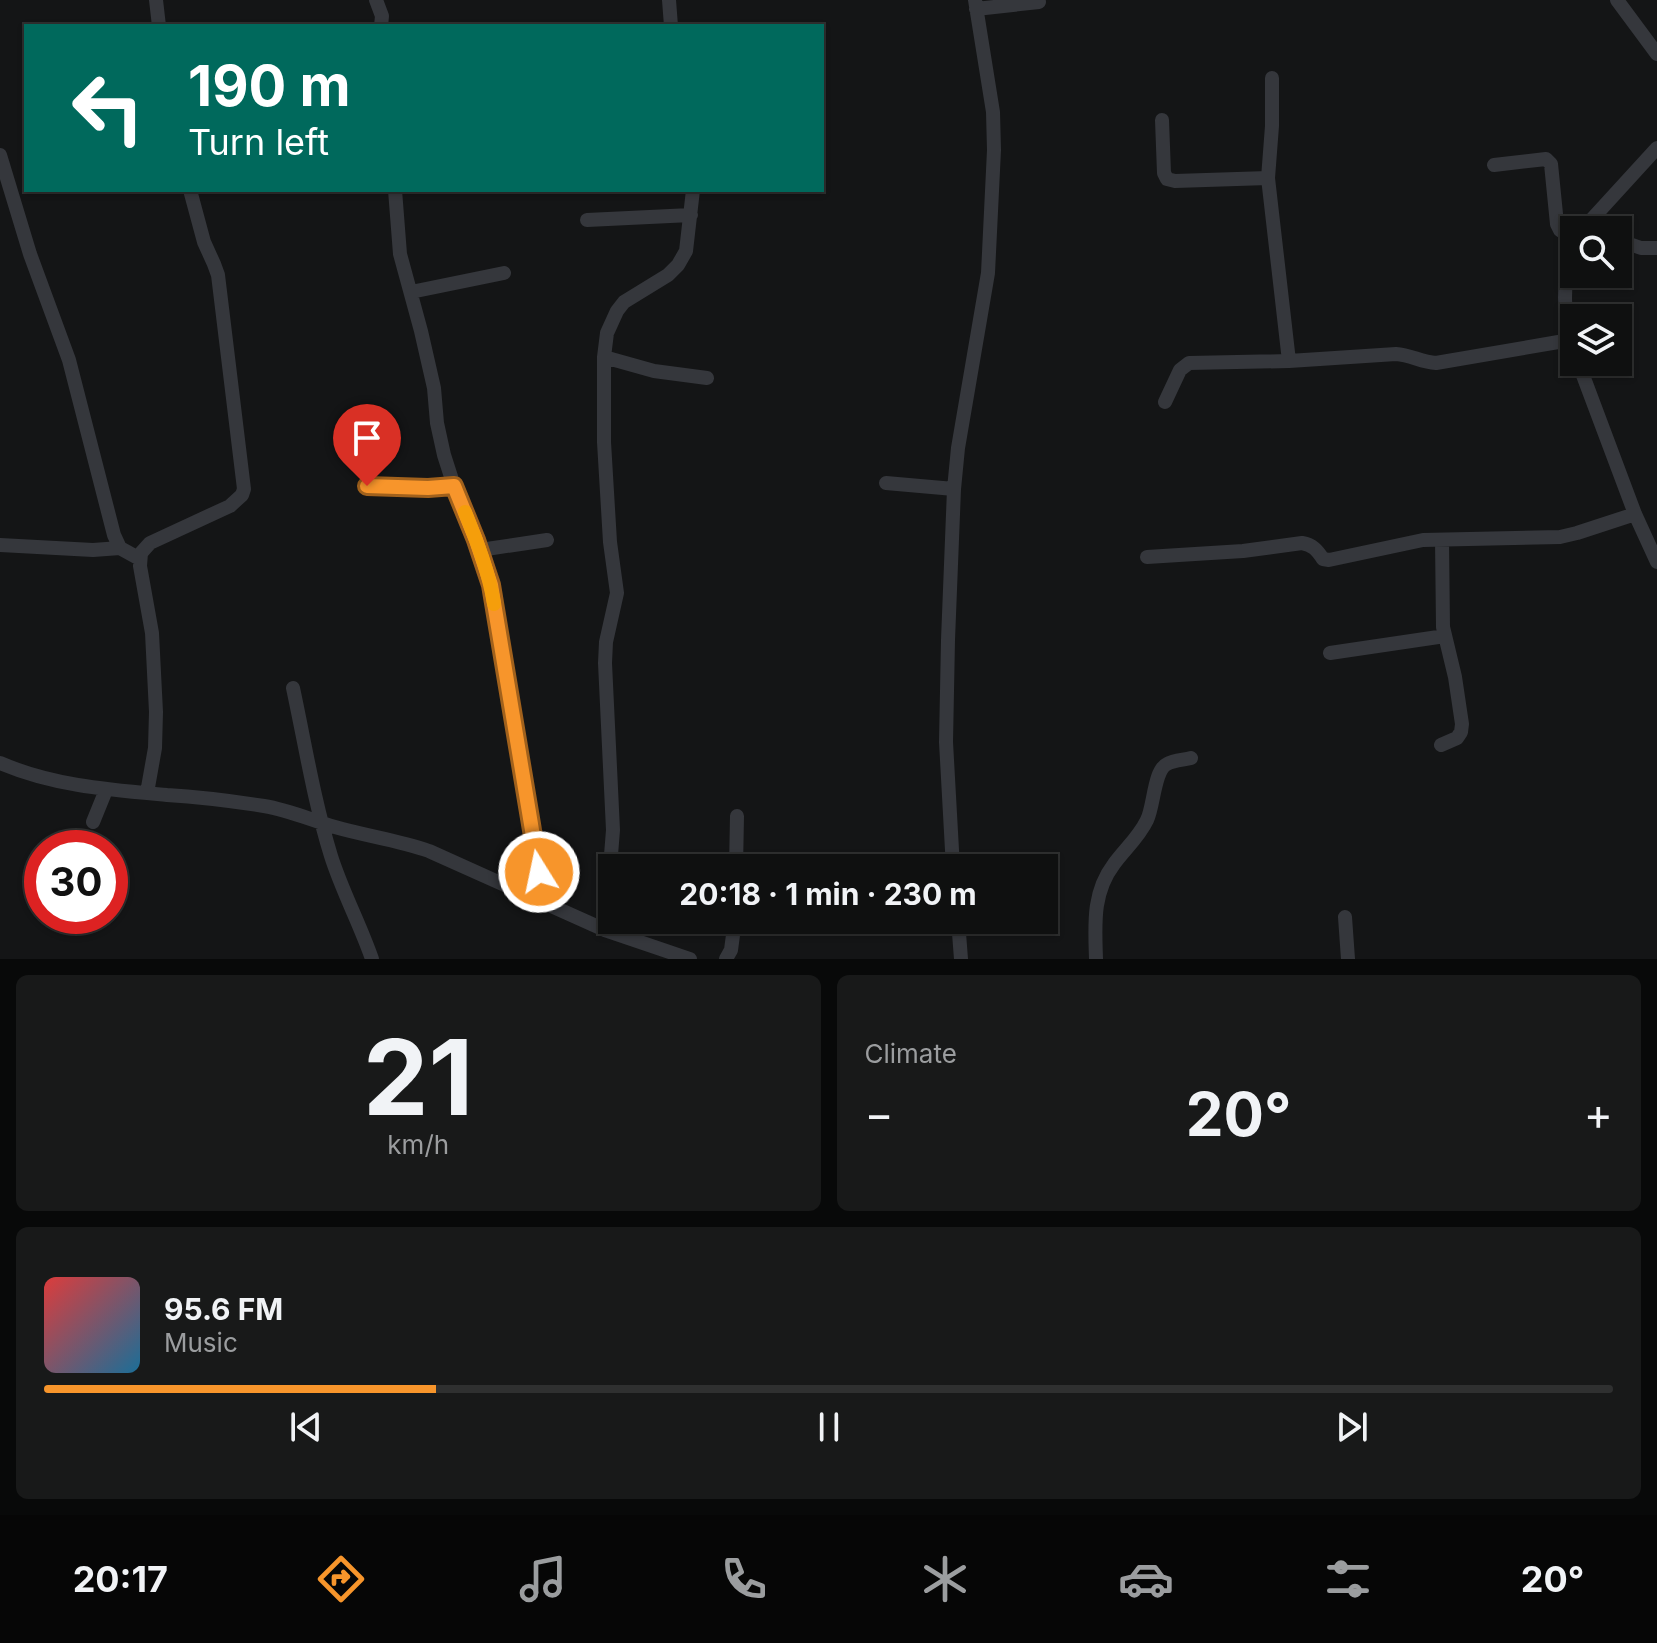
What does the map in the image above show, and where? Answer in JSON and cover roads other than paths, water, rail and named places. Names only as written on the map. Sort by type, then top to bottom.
[{"type":"street","points":[[156,0],[159,24]]},
{"type":"street","points":[[376,0],[382,16],[381,24]]},
{"type":"street","points":[[669,0],[671,24]]},
{"type":"street","points":[[1617,0],[1657,54]]},
{"type":"street","points":[[952,854],[946,742],[954,489],[960,434],[988,273],[994,150],[993,112],[975,4],[1039,2]]},
{"type":"street","points":[[1272,78],[1268,178],[1289,361]]},
{"type":"street","points":[[1162,120],[1164,173],[1167,179],[1268,178]]},
{"type":"street","points":[[1597,216],[1657,148]]},
{"type":"street","points":[[0,155],[30,254],[69,360],[110,522],[120,548]]},
{"type":"street","points":[[1494,165],[1546,159],[1551,164],[1560,230]]},
{"type":"street","points":[[147,793],[155,748],[156,712],[152,633],[141,553],[150,543],[230,506],[244,489],[218,275],[204,242],[191,192]]},
{"type":"street","points":[[395,192],[400,254],[434,388],[444,455],[491,585],[539,872],[537,901]]},
{"type":"street","points":[[611,854],[613,830],[605,663],[606,642],[617,593],[610,542],[604,442],[604,357],[607,333],[617,311],[624,302],[668,275],[686,251],[693,192]]},
{"type":"street","points":[[587,220],[691,215]]},
{"type":"street","points":[[1632,245],[1657,248]]},
{"type":"street","points":[[411,292],[504,273]]},
{"type":"street","points":[[1165,402],[1180,370],[1189,363],[1396,354],[1436,363],[1560,348]]},
{"type":"street","points":[[604,357],[654,371],[707,378]]},
{"type":"street","points":[[1583,376],[1635,514],[1657,562]]},
{"type":"street","points":[[886,483],[954,489]]},
{"type":"street","points":[[367,486],[454,486]]},
{"type":"street","points":[[1147,557],[1231,552],[1302,543],[1310,544],[1323,559],[1329,560],[1408,542],[1560,537],[1635,514]]},
{"type":"street","points":[[480,550],[547,540]]},
{"type":"street","points":[[1441,745],[1457,738],[1462,724],[1445,636],[1442,540]]},
{"type":"street","points":[[0,545],[93,550],[120,548],[140,559]]},
{"type":"street","points":[[1330,653],[1445,636]]},
{"type":"street","points":[[293,688],[322,823],[333,860],[372,959]]},
{"type":"street","points":[[1096,959],[1097,898],[1104,877],[1146,823],[1160,771],[1165,764],[1191,758]]},
{"type":"street","points":[[0,763],[34,775],[106,790],[266,807],[412,845],[598,927]]},
{"type":"street","points":[[93,822],[106,790]]},
{"type":"street","points":[[736,854],[737,816]]},
{"type":"street","points":[[1345,917],[1348,959]]},
{"type":"street","points":[[617,934],[690,959]]},
{"type":"street","points":[[726,959],[733,934]]},
{"type":"street","points":[[959,934],[961,959]]}]
